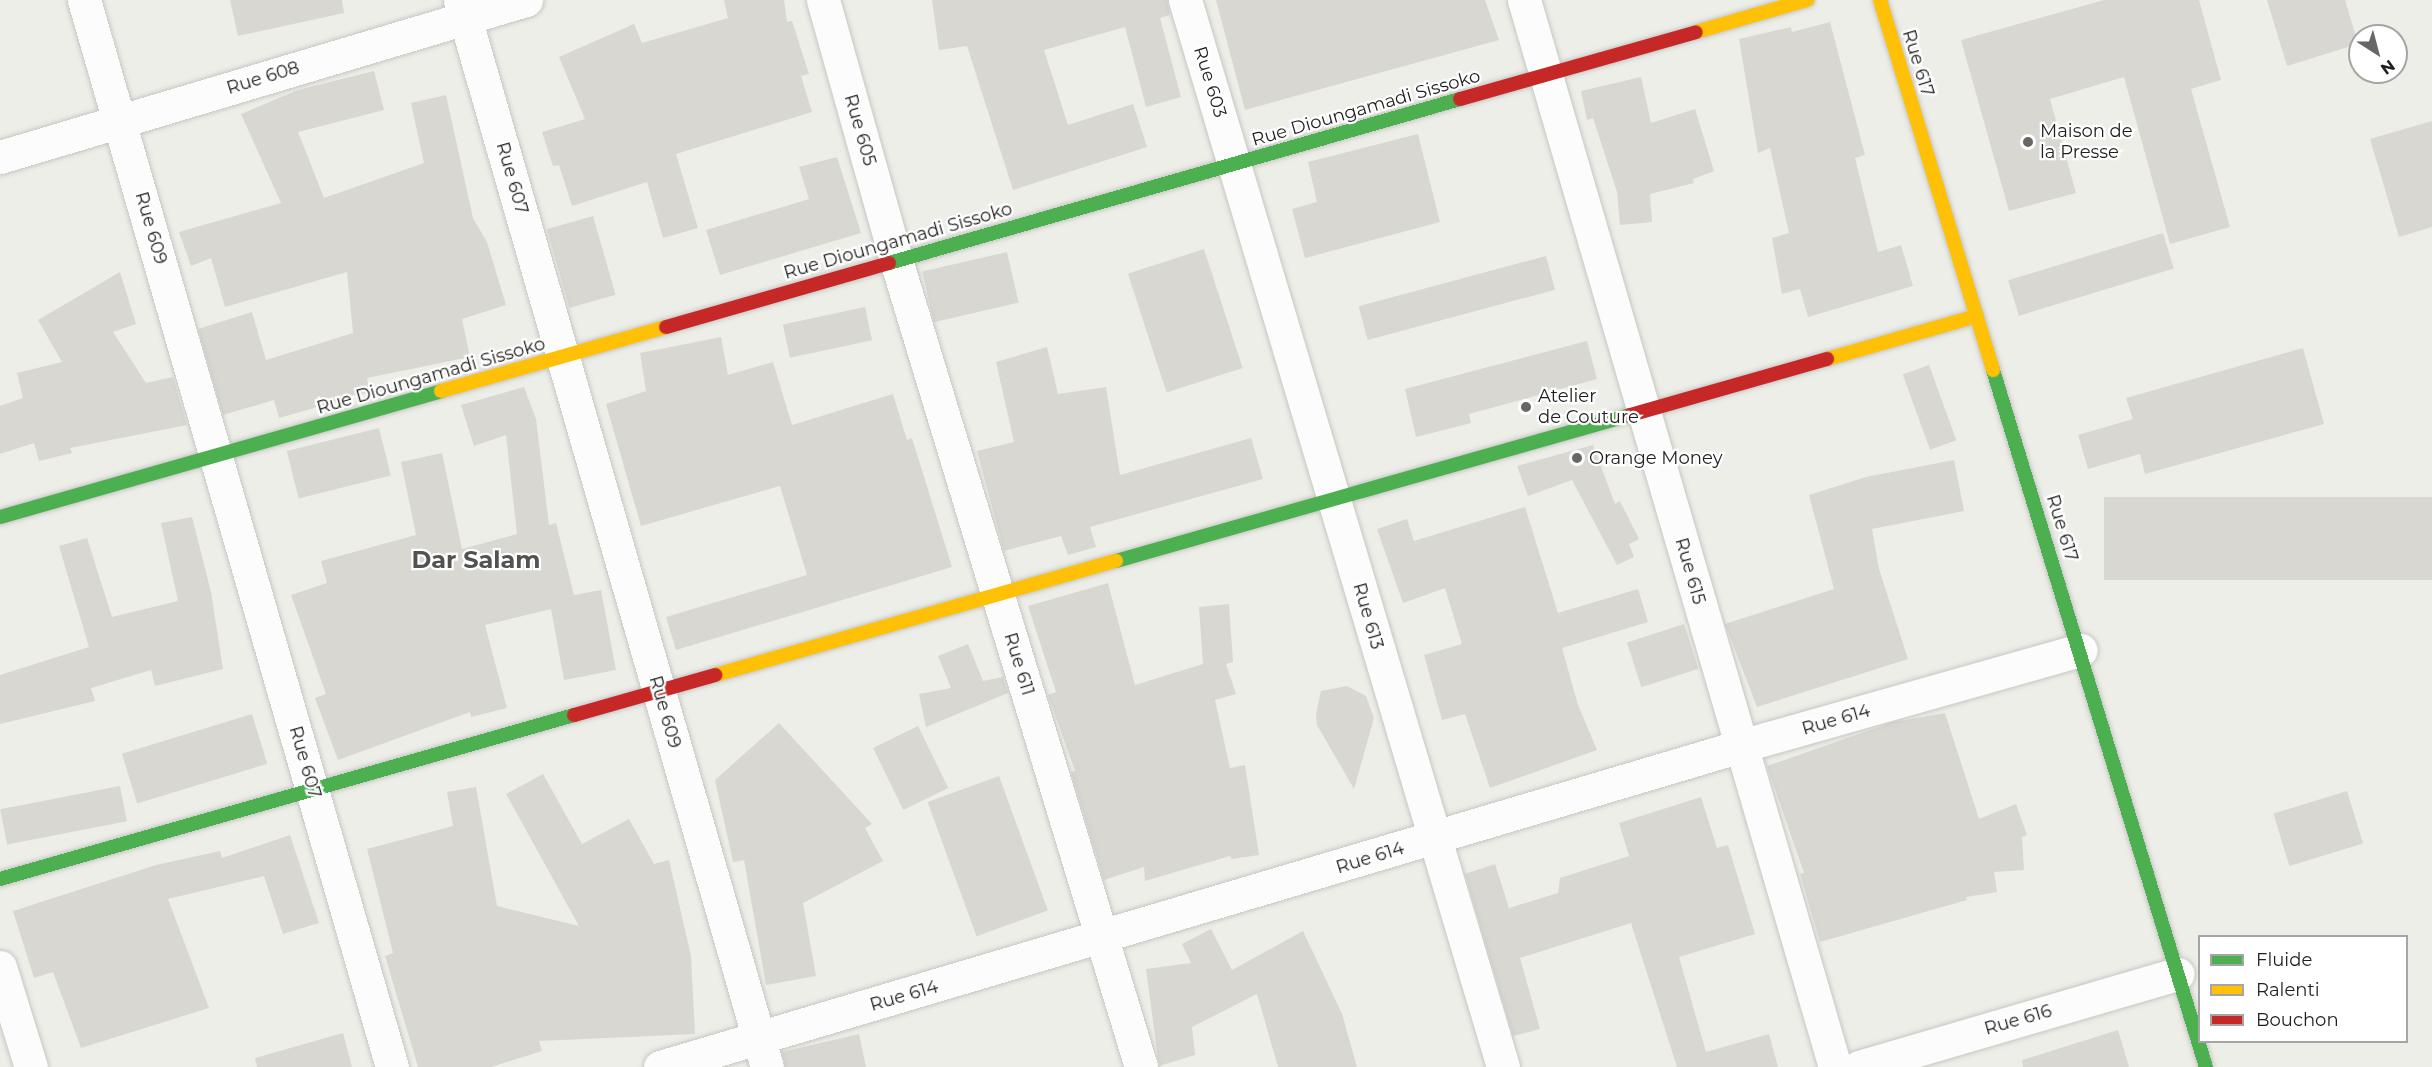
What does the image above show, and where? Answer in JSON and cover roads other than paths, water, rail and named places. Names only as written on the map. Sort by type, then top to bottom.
[{"type":"main road","name":"Rue Dioungamadi Sissoko","points":[[0,517],[1807,0]]},
{"type":"main road","name":"Rue 617","points":[[1880,0],[2081,650],[2198,1040]]},
{"type":"main road","points":[[0,879],[1977,316]]},
{"type":"main road","name":"Rue 617","points":[[2199,1043],[2206,1067]]},
{"type":"street","name":"Rue 609","points":[[84,0],[218,456]]},
{"type":"street","name":"Rue 608","points":[[0,157],[120,122],[463,9],[526,0]]},
{"type":"street","name":"Rue 605","points":[[823,0],[896,260]]},
{"type":"street","name":"Rue 603","points":[[1185,0],[1234,164]]},
{"type":"street","name":"Rue 615","points":[[1524,0],[1835,1067]]},
{"type":"street","name":"Rue 607","points":[[463,9],[564,357]]},
{"type":"street","name":"Rue 613","points":[[1234,164],[1503,1067]]},
{"type":"street","name":"Rue 611","points":[[896,260],[1141,1067]]},
{"type":"street","name":"Rue 609","points":[[564,357],[763,1053]]},
{"type":"street","name":"Rue 607","points":[[218,456],[392,1067]]},
{"type":"street","name":"Rue 614","points":[[660,1067],[763,1053],[1102,938],[1741,746],[2081,650]]},
{"type":"street","points":[[0,967],[31,1067]]},
{"type":"street","name":"Rue 616","points":[[1859,1067],[2178,974]]},
{"type":"place","name":"Maison de la Presse","points":[[2028,142]]},
{"type":"place","name":"Atelier de Couture","points":[[1526,407]]},
{"type":"place","name":"Orange Money","points":[[1577,458]]},
{"type":"district","name":"Dar Salam","points":[[476,560]]}]
